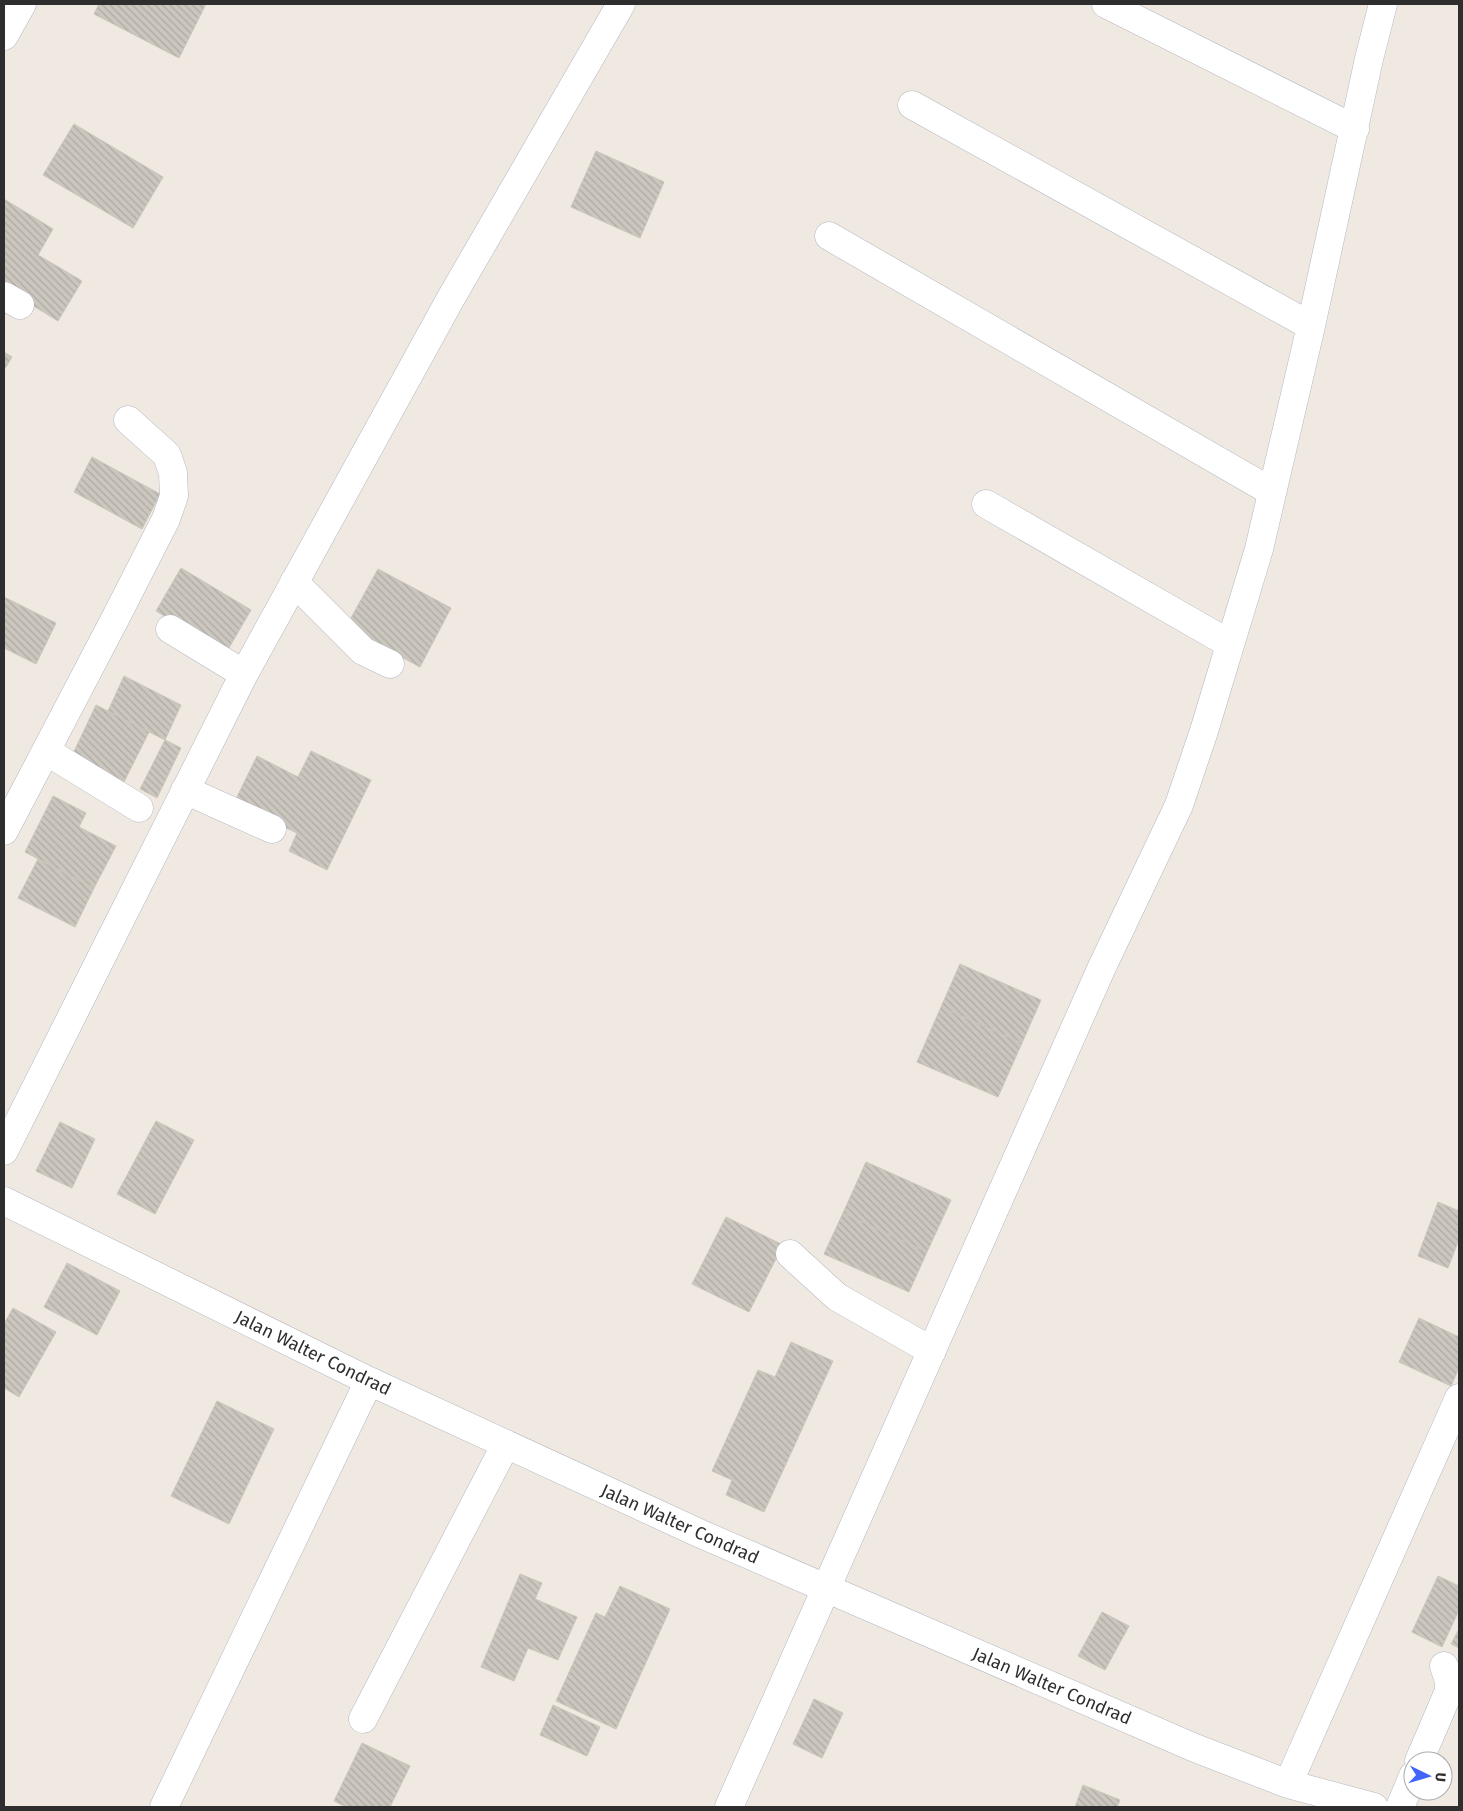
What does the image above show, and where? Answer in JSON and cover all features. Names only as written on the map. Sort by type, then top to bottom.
[{"type":"street","points":[[4,36],[22,4]]},
{"type":"street","points":[[4,1151],[244,674],[452,298],[621,4]]},
{"type":"street","points":[[1106,4],[1354,129]]},
{"type":"street","points":[[729,1807],[1102,967],[1179,806],[1259,549],[1383,4]]},
{"type":"street","points":[[912,105],[1311,326]]},
{"type":"street","points":[[829,236],[1272,492]]},
{"type":"street","points":[[4,832],[166,520],[174,496],[173,472],[167,455],[128,420]]},
{"type":"street","points":[[986,504],[1230,644]]},
{"type":"street","points":[[294,582],[363,651],[390,664]]},
{"type":"street","points":[[170,629],[244,674]]},
{"type":"street","points":[[46,751],[139,808]]},
{"type":"street","points":[[185,790],[272,830]]},
{"type":"street","name":"Jalan Walter Condrad","points":[[4,1201],[369,1381],[701,1534],[1195,1748],[1288,1784],[1374,1807]]},
{"type":"street","points":[[790,1254],[837,1297],[932,1351]]},
{"type":"street","points":[[164,1807],[369,1381]]},
{"type":"street","points":[[1288,1784],[1459,1398]]},
{"type":"street","points":[[363,1719],[506,1444]]},
{"type":"street","points":[[1423,1751],[1449,1691],[1449,1681],[1444,1666]]},
{"type":"building","points":[[99,4],[206,4],[179,58],[94,14]]},
{"type":"building","points":[[74,124],[163,177],[133,228],[43,175]]},
{"type":"building","points":[[596,151],[664,182],[640,238],[571,207]]},
{"type":"building","points":[[4,199],[53,229],[38,255],[82,281],[58,321],[4,288]]},
{"type":"building","points":[[4,352],[12,357],[4,370]]},
{"type":"building","points":[[92,457],[160,494],[142,529],[74,492]]},
{"type":"building","points":[[181,568],[251,610],[226,653],[156,611]]},
{"type":"building","points":[[378,569],[451,608],[420,667],[346,627]]},
{"type":"building","points":[[4,597],[56,623],[36,664],[4,648]]},
{"type":"building","points":[[124,676],[181,705],[165,740],[108,711]]},
{"type":"building","points":[[96,705],[149,732],[122,786],[70,760]]},
{"type":"building","points":[[165,740],[181,748],[157,798],[140,789]]},
{"type":"building","points":[[311,751],[371,780],[327,870],[289,851],[297,833],[234,803],[257,756],[298,777]]},
{"type":"building","points":[[53,796],[86,813],[79,827],[116,846],[94,888],[25,852]]},
{"type":"building","points":[[38,859],[94,888],[75,927],[18,898]]},
{"type":"building","points":[[960,964],[1041,1000],[1022,1043],[941,1007]]},
{"type":"building","points":[[941,1007],[1022,1043],[998,1097],[917,1062]]},
{"type":"building","points":[[156,1121],[194,1140],[155,1214],[117,1194]]},
{"type":"building","points":[[60,1122],[95,1139],[72,1188],[36,1171]]},
{"type":"building","points":[[866,1162],[951,1200],[927,1252],[843,1213]]},
{"type":"building","points":[[1438,1202],[1459,1211],[1459,1239],[1448,1268],[1418,1256]]},
{"type":"building","points":[[843,1213],[927,1252],[909,1292],[824,1254]]},
{"type":"building","points":[[726,1217],[783,1245],[749,1312],[692,1284]]},
{"type":"building","points":[[67,1263],[120,1291],[97,1335],[44,1307]]},
{"type":"building","points":[[13,1308],[56,1332],[19,1397],[4,1388],[4,1324]]},
{"type":"building","points":[[1419,1318],[1459,1337],[1459,1368],[1451,1386],[1399,1362]]},
{"type":"building","points":[[791,1342],[833,1361],[764,1512],[726,1495],[732,1480],[712,1471],[758,1370],[775,1377]]},
{"type":"building","points":[[217,1401],[274,1429],[229,1524],[171,1496]]},
{"type":"building","points":[[520,1574],[542,1583],[535,1599],[577,1617],[558,1660],[528,1648],[514,1681],[481,1667]]},
{"type":"building","points":[[1438,1576],[1459,1586],[1459,1610],[1442,1647],[1412,1632]]},
{"type":"building","points":[[620,1586],[670,1609],[616,1729],[556,1701],[596,1613],[605,1617]]},
{"type":"building","points":[[1102,1612],[1129,1626],[1105,1670],[1078,1656]]},
{"type":"building","points":[[1459,1629],[1459,1648],[1451,1644]]},
{"type":"building","points":[[814,1699],[843,1713],[822,1758],[793,1744]]},
{"type":"building","points":[[553,1705],[600,1727],[587,1756],[540,1735]]},
{"type":"building","points":[[362,1743],[410,1766],[390,1807],[346,1807],[334,1801]]},
{"type":"building","points":[[1083,1785],[1120,1800],[1117,1807],[1075,1807]]}]
